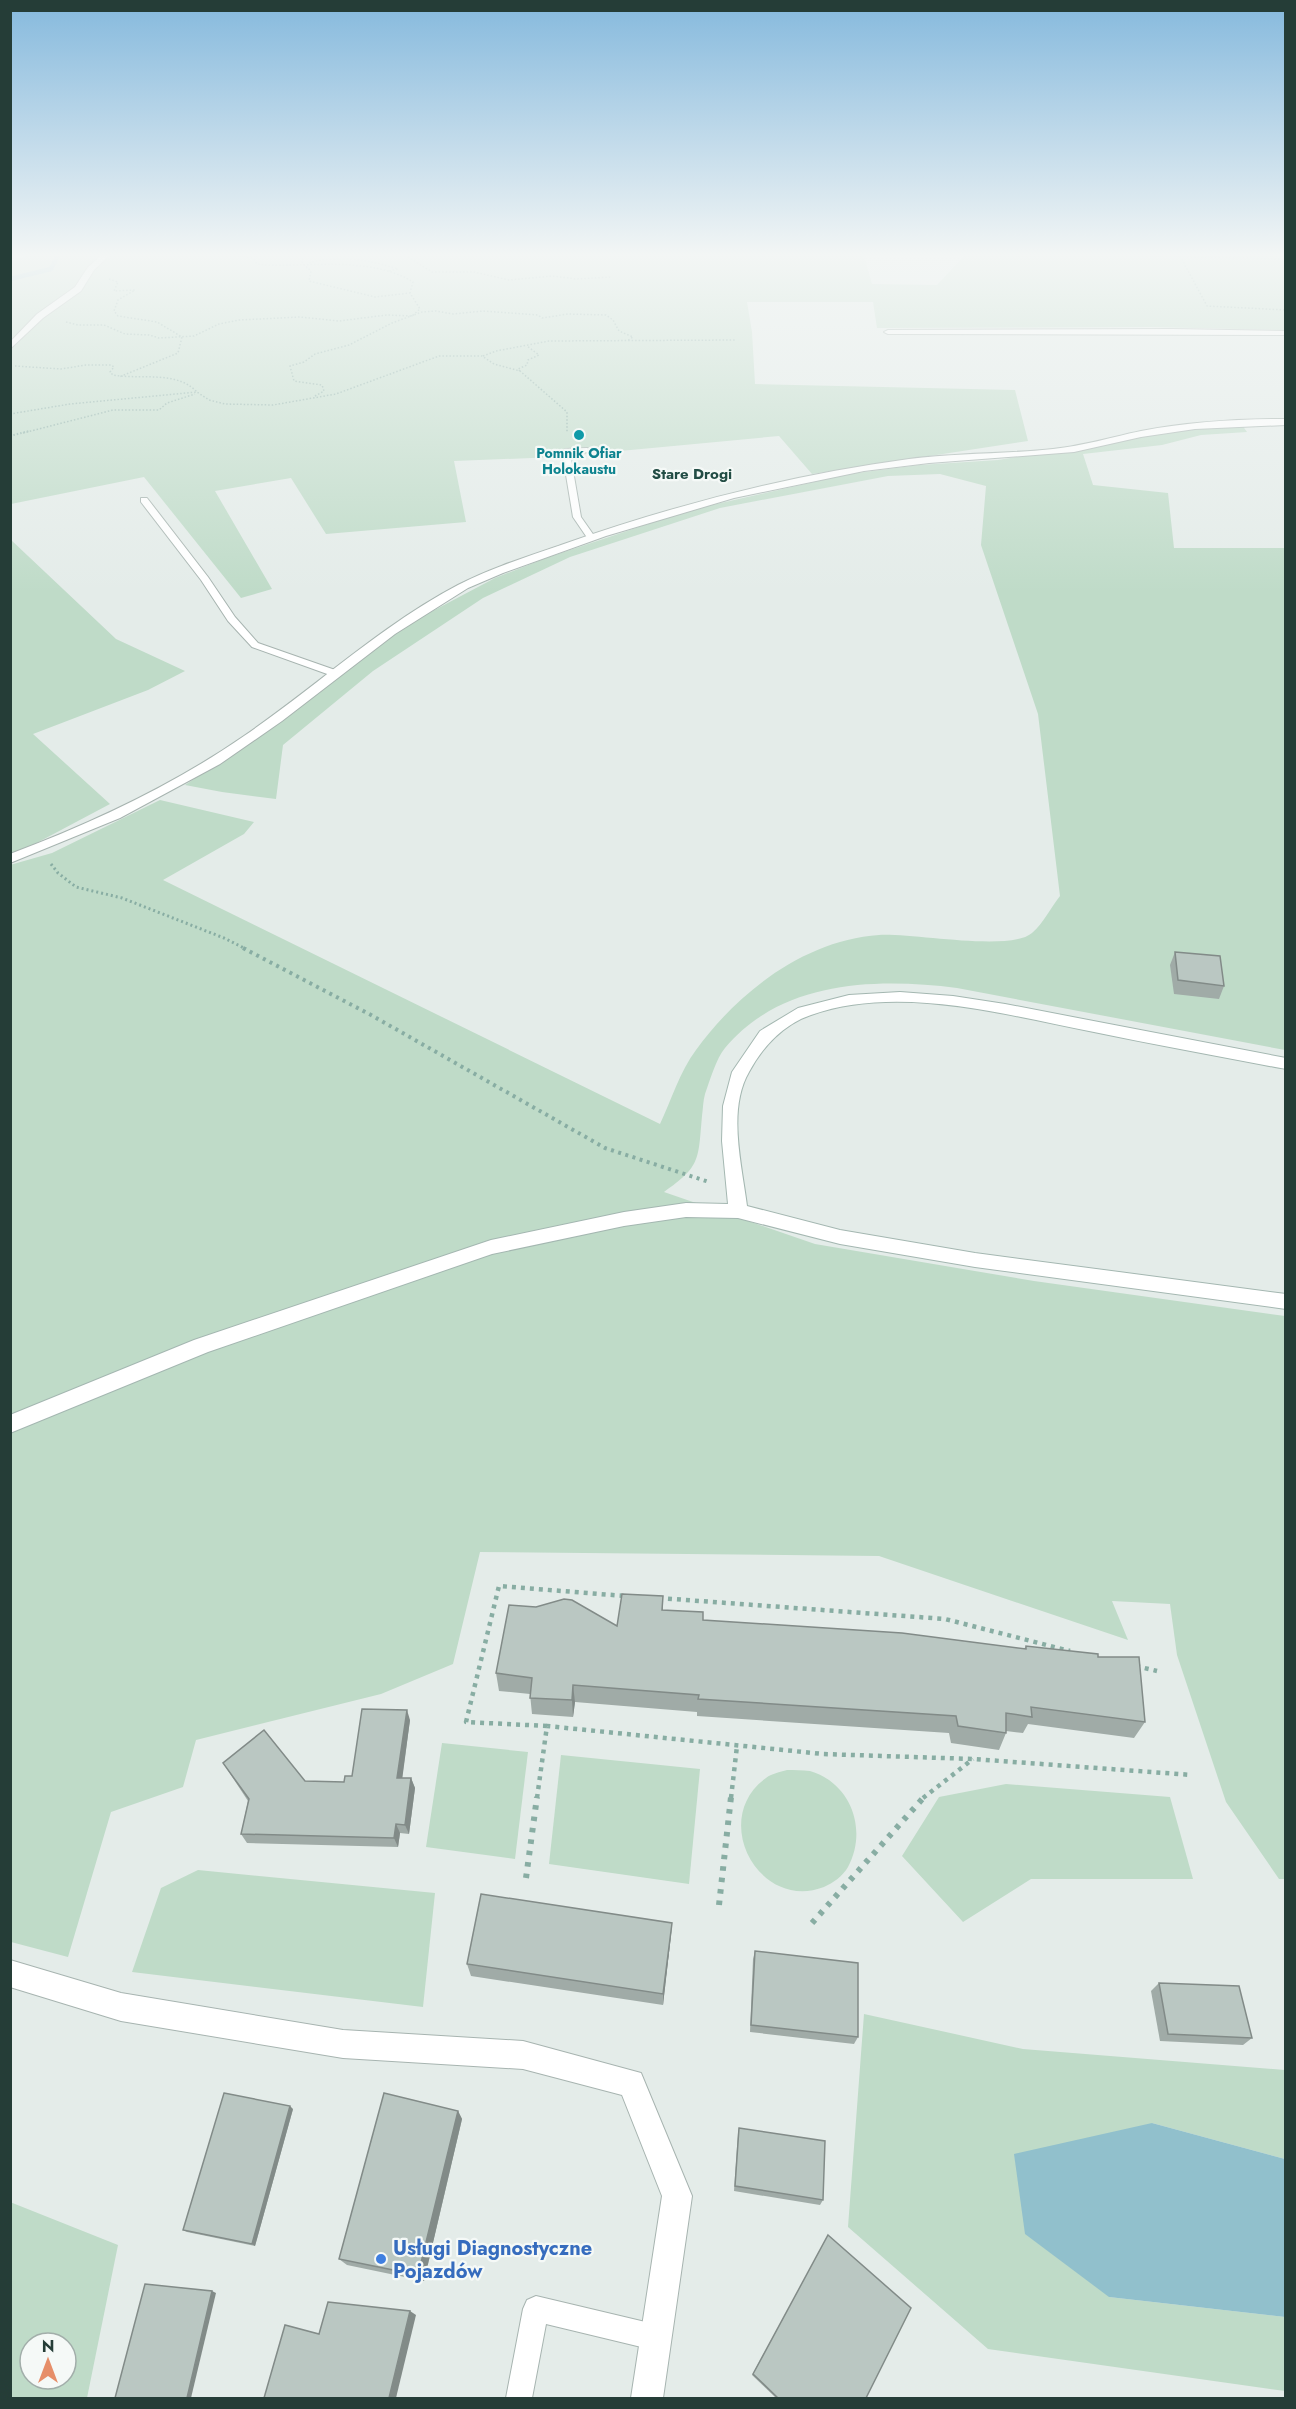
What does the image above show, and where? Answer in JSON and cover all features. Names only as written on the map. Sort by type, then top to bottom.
[{"type":"street","points":[[10,859],[39,849],[167,791],[276,720],[409,617],[466,585],[591,537],[689,507],[759,489],[846,472],[912,462],[1075,449],[1142,434],[1228,421],[1286,422]]},
{"type":"street","points":[[738,1211],[729,1121],[734,1090],[741,1070],[766,1036],[783,1024],[820,1006],[870,997],[920,997],[1002,1009],[1286,1064]]},
{"type":"street","points":[[10,1424],[201,1346],[491,1247],[624,1219],[686,1210],[738,1211],[840,1237],[975,1260],[1286,1302]]},
{"type":"street","points":[[10,1973],[121,2007],[343,2044],[523,2055],[631,2083],[677,2196],[658,2338],[647,2398]]},
{"type":"lane","points":[[587,450],[566,451],[577,517],[591,537]]},
{"type":"lane","points":[[144,500],[205,579],[231,619],[255,645],[334,674]]},
{"type":"lane","points":[[519,2398],[536,2309],[658,2338]]},
{"type":"path","points":[[35,367],[71,367]]},
{"type":"path","points":[[114,367],[111,372],[119,377],[138,376],[193,385],[198,393],[209,400],[225,404],[273,405],[336,394],[410,367]]},
{"type":"path","points":[[119,377],[144,367]]},
{"type":"path","points":[[290,367],[294,381],[322,385],[324,391],[312,397]]},
{"type":"path","points":[[507,367],[520,371],[567,412],[566,451]]},
{"type":"path","points":[[520,371],[518,369],[522,367]]},
{"type":"path","points":[[10,414],[70,404],[198,393]]},
{"type":"path","points":[[10,436],[113,410],[159,410],[167,403],[198,393]]},
{"type":"path","points":[[39,849],[58,873],[76,887],[122,898],[224,938],[370,1015],[605,1148],[673,1172],[736,1189]]},
{"type":"path","points":[[628,1596],[499,1586],[466,1722],[547,1726],[823,1754],[973,1759],[1192,1775]]},
{"type":"path","points":[[651,1598],[945,1619],[1082,1654]]},
{"type":"path","points":[[1125,1664],[1157,1671]]},
{"type":"path","points":[[526,1878],[547,1726]]},
{"type":"path","points":[[719,1905],[737,1746]]},
{"type":"path","points":[[812,1923],[924,1797],[973,1759]]},
{"type":"green space","points":[[11,367],[754,367],[755,384],[1015,390],[1028,441],[812,474],[779,436],[556,457],[454,461],[466,522],[326,534],[291,478],[215,491],[272,589],[241,598],[144,477],[11,504]]},
{"type":"green space","points":[[1215,425],[1242,425],[1247,432],[1201,435],[1162,445],[1083,454],[1093,485],[1168,493],[1174,548],[1285,548],[1285,1050],[957,988],[895,984],[832,989],[802,996],[774,1009],[748,1025],[725,1048],[716,1064],[705,1094],[700,1143],[695,1161],[685,1175],[664,1192],[815,1244],[1034,1281],[1285,1316],[1285,1879],[1279,1879],[1226,1802],[1177,1655],[1170,1604],[1112,1601],[1128,1640],[879,1556],[480,1552],[453,1664],[381,1694],[196,1740],[183,1787],[111,1812],[68,1957],[11,1942],[10,865],[52,853],[160,800],[254,822],[244,834],[163,880],[660,1124],[685,1067],[713,1029],[753,989],[800,958],[852,939],[879,935],[983,941],[1021,938],[1036,929],[1060,896],[1038,714],[981,545],[986,486],[940,474],[888,476],[720,508],[570,557],[483,598],[373,671],[283,745],[276,799],[185,785],[274,725],[410,623],[495,578],[546,558],[690,510],[849,474],[919,465],[998,460]]},
{"type":"green space","points":[[10,539],[116,639],[185,671],[148,690],[33,734],[110,804],[29,847],[11,853]]},
{"type":"green space","points":[[442,1743],[528,1752],[515,1859],[426,1847]]},
{"type":"green space","points":[[561,1755],[700,1769],[689,1884],[549,1864]]},
{"type":"green space","points":[[787,1770],[810,1771],[824,1777],[836,1786],[852,1810],[856,1824],[854,1853],[843,1873],[824,1887],[801,1891],[780,1886],[762,1874],[749,1857],[742,1837],[742,1816],[749,1795],[766,1778]]},
{"type":"green space","points":[[1006,1784],[1170,1797],[1193,1879],[1031,1879],[963,1922],[902,1856],[939,1797]]},
{"type":"green space","points":[[198,1870],[435,1893],[423,2007],[132,1972],[161,1888]]},
{"type":"green space","points":[[864,2014],[1023,2049],[1285,2070],[1285,2159],[1152,2123],[1109,2297],[1285,2317],[1285,2391],[988,2349],[848,2227]]},
{"type":"green space","points":[[10,2202],[118,2245],[87,2398],[11,2398]]},
{"type":"water","points":[[1152,2123],[1285,2159],[1285,2317],[1109,2297],[1025,2234],[1014,2154]]},
{"type":"building","points":[[1175,952],[1220,956],[1224,986],[1178,980]]},
{"type":"building","points":[[622,1594],[663,1596],[662,1610],[703,1612],[703,1620],[902,1633],[1026,1649],[1026,1646],[1098,1654],[1098,1657],[1139,1657],[1145,1722],[1031,1707],[1032,1717],[1006,1713],[1006,1733],[958,1726],[956,1716],[698,1699],[699,1695],[573,1685],[572,1700],[530,1698],[532,1678],[496,1673],[509,1605],[536,1607],[564,1599],[572,1600],[617,1626]]},
{"type":"building","points":[[362,1709],[407,1710],[397,1778],[411,1778],[405,1825],[396,1824],[394,1838],[241,1834],[249,1799],[223,1763],[264,1730],[305,1781],[344,1782],[345,1776],[352,1776]]},
{"type":"building","points":[[481,1894],[672,1923],[663,1994],[467,1964]]},
{"type":"building","points":[[755,1951],[858,1963],[858,2037],[751,2025]]},
{"type":"building","points":[[1159,1983],[1239,1986],[1252,2038],[1168,2034]]},
{"type":"building","points":[[224,2093],[290,2106],[252,2244],[183,2230]]},
{"type":"building","points":[[384,2093],[458,2111],[418,2275],[339,2259]]},
{"type":"building","points":[[739,2128],[825,2141],[823,2200],[735,2186]]},
{"type":"building","points":[[828,2235],[911,2308],[866,2398],[778,2398],[753,2374]]},
{"type":"building","points":[[145,2284],[212,2291],[187,2398],[115,2398]]},
{"type":"building","points":[[328,2302],[410,2311],[389,2398],[264,2398],[285,2325],[319,2334]]},
{"type":"place","name":"Pomnik Ofiar Holokaustu","points":[[579,435]]},
{"type":"place","name":"Usługi Diagnostyczne Pojazdów","points":[[381,2259]]},
{"type":"district","name":"Stare Drogi","points":[[692,474]]}]
